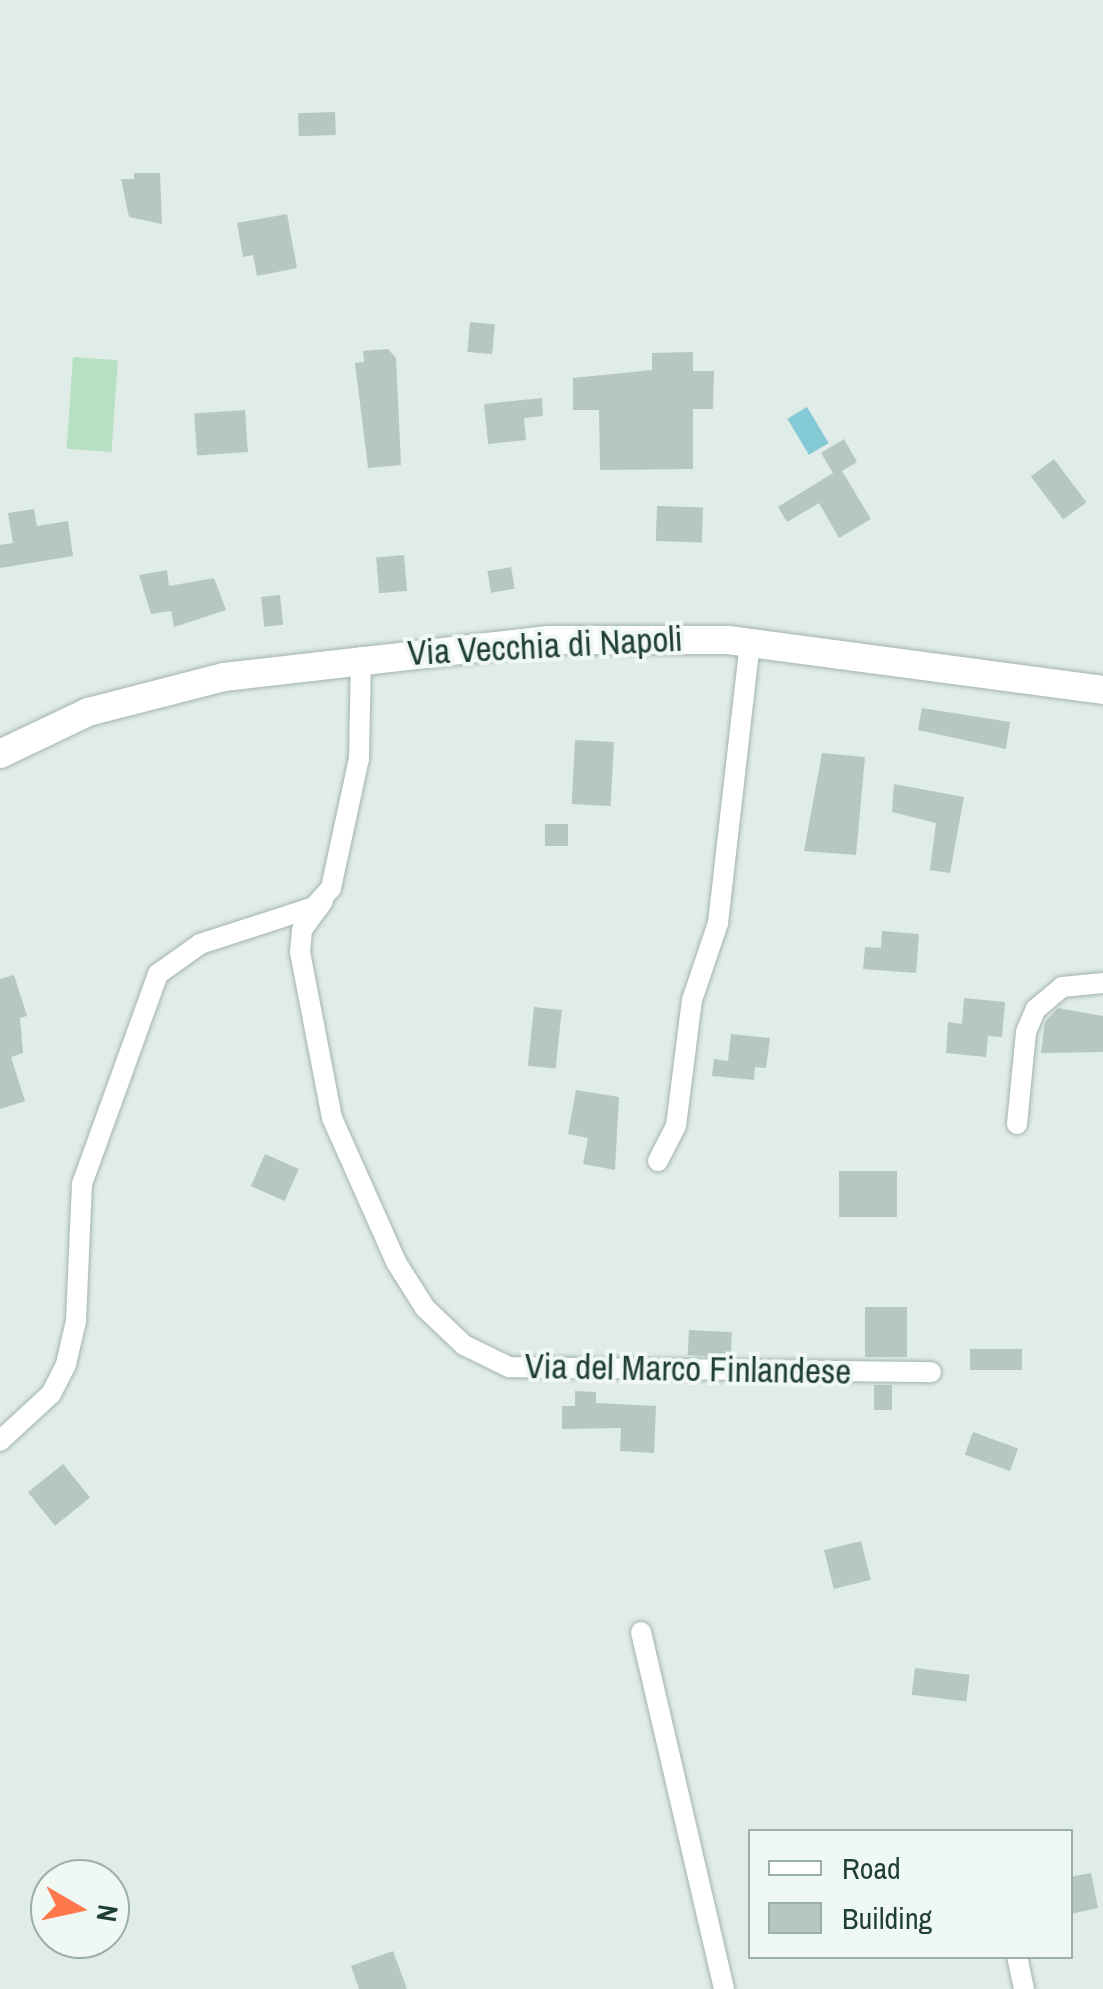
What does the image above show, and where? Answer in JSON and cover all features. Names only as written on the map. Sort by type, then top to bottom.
[{"type":"street","name":"Via Vecchia di Napoli","points":[[0,754],[114,705],[224,677],[360,656],[622,636],[750,642],[1103,690]]},
{"type":"street","points":[[658,1161],[676,1126],[692,1000],[718,923],[750,642]]},
{"type":"street","name":"Via del Marco Finlandese","points":[[360,656],[356,785],[323,901],[302,930],[300,952],[332,1118],[396,1262],[426,1308],[464,1346],[509,1367],[932,1372]]},
{"type":"street","points":[[0,1441],[51,1394],[66,1364],[76,1321],[82,1184],[137,1049],[155,980],[200,944],[323,901]]},
{"type":"street","points":[[1017,1124],[1025,1040],[1036,1009],[1062,988],[1103,983]]},
{"type":"street","points":[[641,1632],[724,1989]]},
{"type":"street","points":[[1018,1959],[1024,1989]]},
{"type":"green space","points":[[73,357],[118,360],[111,452],[67,449]]},
{"type":"water","points":[[807,407],[829,443],[809,455],[787,419]]},
{"type":"building","points":[[335,112],[336,135],[299,136],[298,113]]},
{"type":"building","points":[[134,173],[160,173],[162,224],[129,217],[121,179],[134,179]]},
{"type":"building","points":[[287,214],[297,268],[257,276],[253,255],[243,257],[237,223]]},
{"type":"building","points":[[470,322],[495,324],[492,354],[467,352]]},
{"type":"building","points":[[388,349],[396,358],[401,465],[368,468],[355,363],[364,362],[363,351]]},
{"type":"building","points":[[693,352],[693,371],[714,371],[713,409],[693,409],[693,469],[600,470],[599,410],[573,410],[573,378],[652,370],[652,353]]},
{"type":"building","points":[[542,398],[543,416],[524,418],[526,440],[488,444],[484,404]]},
{"type":"building","points":[[245,410],[248,452],[197,455],[194,414]]},
{"type":"building","points":[[844,439],[857,462],[842,471],[871,519],[839,538],[819,503],[787,522],[778,507],[833,473],[821,453]]},
{"type":"building","points":[[1054,459],[1086,502],[1063,520],[1031,476]]},
{"type":"building","points":[[657,506],[703,508],[702,543],[656,541]]},
{"type":"building","points":[[34,509],[37,526],[68,521],[73,556],[0,568],[0,545],[13,543],[8,513]]},
{"type":"building","points":[[404,555],[407,591],[379,593],[376,557]]},
{"type":"building","points":[[511,567],[515,589],[491,593],[487,571]]},
{"type":"building","points":[[167,570],[169,586],[214,578],[226,610],[174,627],[171,611],[151,614],[139,575]]},
{"type":"building","points":[[280,595],[283,625],[264,627],[261,597]]},
{"type":"building","points":[[922,708],[1010,722],[1006,749],[918,730]]},
{"type":"building","points":[[575,740],[614,742],[611,806],[572,804]]},
{"type":"building","points":[[822,753],[865,757],[856,855],[804,851]]},
{"type":"building","points":[[894,784],[964,797],[950,873],[930,870],[936,823],[892,812]]},
{"type":"building","points":[[545,824],[568,824],[568,846],[545,846]]},
{"type":"building","points":[[882,931],[919,934],[916,973],[863,969],[865,947],[881,948]]},
{"type":"building","points":[[14,975],[27,1016],[20,1018],[23,1053],[11,1057],[25,1101],[0,1109],[0,979]]},
{"type":"building","points":[[964,998],[1005,1002],[1002,1037],[988,1036],[986,1057],[946,1053],[948,1022],[962,1024]]},
{"type":"building","points":[[534,1007],[562,1010],[556,1069],[528,1066]]},
{"type":"building","points":[[1058,1008],[1103,1016],[1103,1052],[1041,1053],[1045,1022]]},
{"type":"building","points":[[731,1034],[770,1038],[766,1068],[755,1067],[754,1080],[712,1076],[714,1059],[728,1061]]},
{"type":"building","points":[[576,1090],[619,1097],[615,1170],[583,1164],[588,1138],[568,1134]]},
{"type":"building","points":[[265,1154],[299,1169],[285,1201],[251,1186]]},
{"type":"building","points":[[839,1171],[897,1171],[897,1217],[839,1217]]},
{"type":"building","points":[[865,1307],[907,1307],[907,1357],[865,1357]]},
{"type":"building","points":[[689,1330],[732,1332],[731,1357],[688,1355]]},
{"type":"building","points":[[970,1349],[1022,1349],[1022,1370],[970,1370]]},
{"type":"building","points":[[874,1385],[892,1385],[892,1410],[874,1410]]},
{"type":"building","points":[[575,1391],[596,1392],[596,1403],[656,1406],[654,1453],[620,1451],[621,1428],[562,1429],[562,1406],[575,1406]]},
{"type":"building","points":[[973,1432],[1018,1448],[1010,1471],[965,1455]]},
{"type":"building","points":[[63,1464],[90,1497],[55,1526],[28,1492]]},
{"type":"building","points":[[861,1541],[871,1580],[834,1589],[824,1550]]},
{"type":"building","points":[[915,1668],[970,1675],[966,1702],[912,1695]]},
{"type":"building","points":[[1091,1873],[1098,1908],[1073,1913],[1073,1876]]},
{"type":"building","points":[[393,1951],[407,1989],[359,1989],[351,1966]]}]
